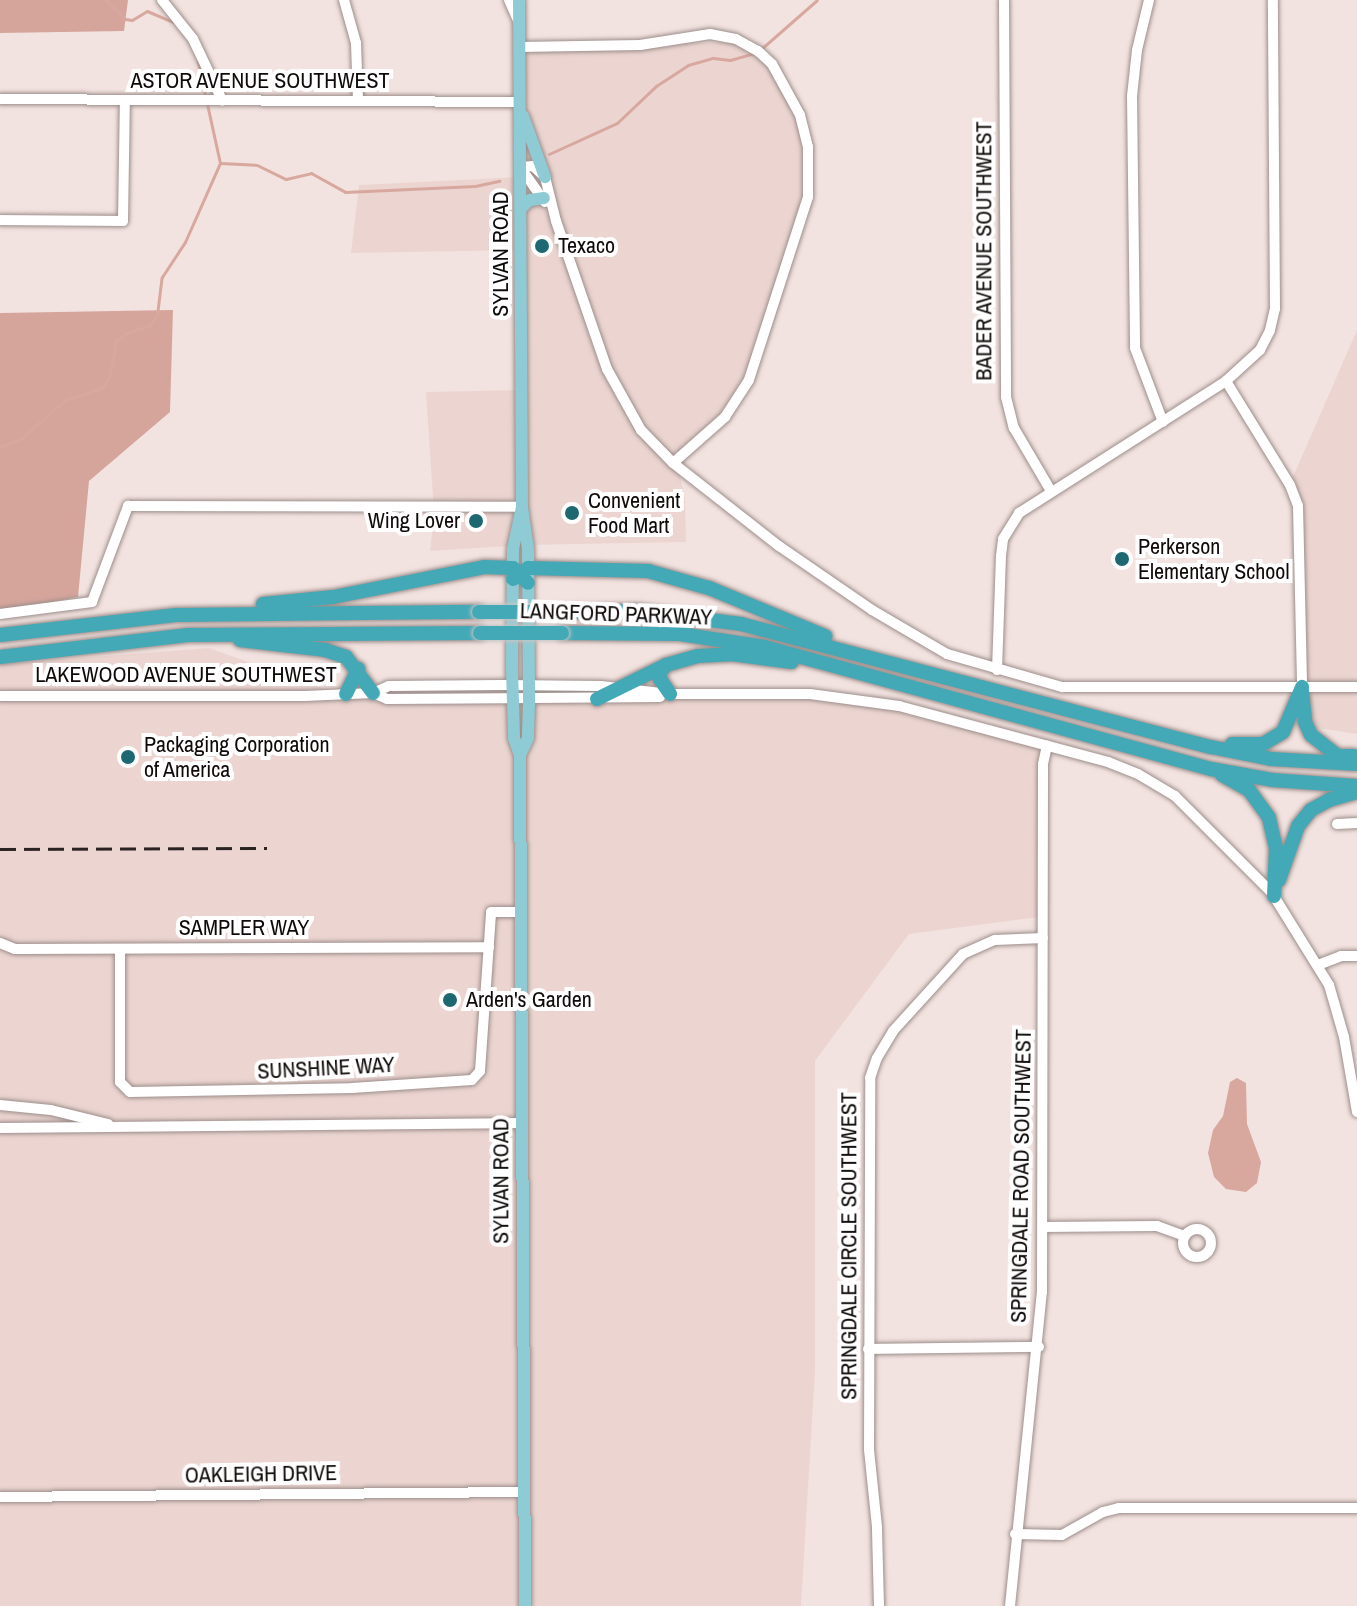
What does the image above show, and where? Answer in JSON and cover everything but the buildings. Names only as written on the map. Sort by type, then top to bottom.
[{"type":"highway","points":[[176,615],[333,597],[456,570],[520,574],[620,568],[674,577],[905,665]]},
{"type":"highway","name":"LANGFORD PARKWAY","points":[[0,635],[176,615],[638,611],[716,620],[1271,759],[1357,764]]},
{"type":"highway","name":"LANGFORD PARKWAY","points":[[0,657],[188,635],[562,633],[709,637],[765,647],[1211,769],[1272,780],[1357,789]]},
{"type":"highway","points":[[188,635],[325,650],[346,657],[358,669],[373,693]]},
{"type":"highway","points":[[597,699],[666,665],[698,656],[731,654],[846,670]]},
{"type":"highway","points":[[666,665],[660,672],[660,679],[670,694]]},
{"type":"highway","points":[[346,694],[358,669]]},
{"type":"highway","points":[[1193,741],[1254,745],[1272,741],[1290,721],[1302,687]]},
{"type":"highway","points":[[1302,687],[1305,722],[1311,735],[1338,756],[1357,756]]},
{"type":"highway","points":[[1211,769],[1249,790],[1269,818],[1276,848],[1274,896]]},
{"type":"highway","points":[[1274,896],[1298,826],[1311,810],[1357,789]]},
{"type":"main road","name":"SYLVAN ROAD","points":[[519,0],[522,507],[513,700],[514,738],[520,755],[525,1606]]},
{"type":"main road","points":[[520,104],[545,177]]},
{"type":"main road","points":[[521,208],[530,200],[544,198]]},
{"type":"main road","name":"SYLVAN ROAD","points":[[520,574],[528,693],[528,738],[520,755]]},
{"type":"street","points":[[162,0],[193,39],[222,100]]},
{"type":"street","points":[[344,0],[356,43],[358,101]]},
{"type":"street","points":[[509,0],[519,22]]},
{"type":"street","name":"BADER AVENUE SOUTHWEST","points":[[1004,0],[1006,397],[1014,428],[1051,491]]},
{"type":"street","points":[[1149,0],[1137,50],[1132,96],[1135,348],[1163,422]]},
{"type":"street","points":[[997,670],[1003,539],[1019,513],[1226,381],[1260,350],[1275,309],[1273,0]]},
{"type":"street","points":[[520,47],[640,45],[710,34],[736,39],[758,51],[772,64],[800,115],[808,147],[808,197],[749,380],[722,420],[673,463]]},
{"type":"street","name":"ASTOR AVENUE SOUTHWEST","points":[[0,99],[520,104]]},
{"type":"street","points":[[0,220],[123,221],[125,100]]},
{"type":"street","points":[[520,167],[533,166],[545,177],[556,221],[616,390],[641,430],[673,463],[779,546],[872,610],[947,654],[1075,689],[1357,687]]},
{"type":"street","points":[[520,167],[544,198],[556,221]]},
{"type":"street","points":[[1226,381],[1290,485],[1298,506],[1302,687]]},
{"type":"street","points":[[0,614],[92,602],[128,506],[522,507]]},
{"type":"street","name":"LAKEWOOD AVENUE SOUTHWEST","points":[[0,696],[346,694],[373,693],[389,686],[513,685],[528,693],[597,699],[654,699],[670,694]]},
{"type":"street","name":"LAKEWOOD AVENUE SOUTHWEST","points":[[373,693],[387,699],[513,700],[528,693],[619,688],[670,694],[858,698],[1047,745],[1138,774],[1175,796],[1274,896],[1329,985],[1344,1037],[1357,1112]]},
{"type":"street","name":"SPRINGDALE ROAD SOUTHWEST","points":[[1010,1606],[1015,1534],[1039,1347],[1043,1227],[1043,764],[1047,745]]},
{"type":"street","points":[[1337,824],[1357,823]]},
{"type":"street","name":"SUNSHINE WAY","points":[[120,949],[123,1088],[130,1092],[352,1088],[476,1078],[480,1071],[491,912],[519,912]]},
{"type":"street","name":"SPRINGDALE CIRCLE SOUTHWEST","points":[[879,1606],[877,1527],[869,1449],[868,1349],[868,1099],[877,1058],[893,1031],[963,954],[995,940],[1043,938]]},
{"type":"street","name":"SAMPLER WAY","points":[[0,943],[15,949],[489,947]]},
{"type":"street","points":[[1318,965],[1341,956],[1357,956]]},
{"type":"street","points":[[0,1105],[51,1110],[117,1126]]},
{"type":"street","points":[[0,1128],[520,1123]]},
{"type":"street","points":[[1043,1227],[1157,1226],[1184,1236]]},
{"type":"street","points":[[868,1349],[1039,1347]]},
{"type":"street","name":"OAKLEIGH DRIVE","points":[[0,1497],[523,1492]]},
{"type":"street","points":[[1015,1534],[1062,1535],[1103,1512],[1119,1508],[1357,1508]]},
{"type":"shaded area","points":[[0,0],[128,0],[124,31],[0,33]]},
{"type":"shaded area","points":[[748,42],[798,109],[805,181],[782,293],[731,405],[675,455],[685,498],[686,542],[526,545],[430,551],[434,513],[426,392],[523,390],[520,250],[351,253],[359,185],[519,177],[516,47]]},
{"type":"shaded area","points":[[173,310],[170,412],[89,481],[78,597],[0,612],[0,313]]},
{"type":"shaded area","points":[[1357,330],[1357,734],[1304,726],[1300,539],[1289,486]]},
{"type":"shaded area","points":[[209,648],[350,698],[873,698],[1041,750],[1039,917],[909,934],[815,1061],[815,1371],[801,1606],[0,1606],[0,664]]},
{"type":"shaded area","points":[[1237,1078],[1246,1083],[1247,1124],[1261,1162],[1257,1183],[1246,1192],[1226,1189],[1214,1177],[1208,1153],[1213,1130],[1223,1116],[1230,1082]]},
{"type":"waterway","points":[[106,0],[125,19],[132,20],[147,11],[173,22]]},
{"type":"waterway","points":[[761,49],[817,0]]},
{"type":"waterway","points":[[549,154],[617,123],[656,86],[688,65],[713,58],[730,60],[755,53]]},
{"type":"waterway","points":[[197,57],[205,96]]},
{"type":"waterway","points":[[0,447],[22,438],[65,400],[101,388],[109,378],[116,341],[126,333],[150,325],[157,315],[162,277],[185,242],[220,163],[207,104]]},
{"type":"waterway","points":[[220,163],[257,165],[286,179],[311,173],[345,192],[475,186],[499,181]]},
{"type":"railway","points":[[0,849],[267,848]]},
{"type":"place","name":"Texaco","points":[[542,246]]},
{"type":"place","name":"Convenient Food Mart","points":[[572,513]]},
{"type":"place","name":"Wing Lover","points":[[476,521]]},
{"type":"place","name":"Perkerson Elementary School","points":[[1122,559]]},
{"type":"place","name":"Packaging Corporation of America","points":[[128,757]]},
{"type":"place","name":"Arden's Garden","points":[[450,1000]]}]
